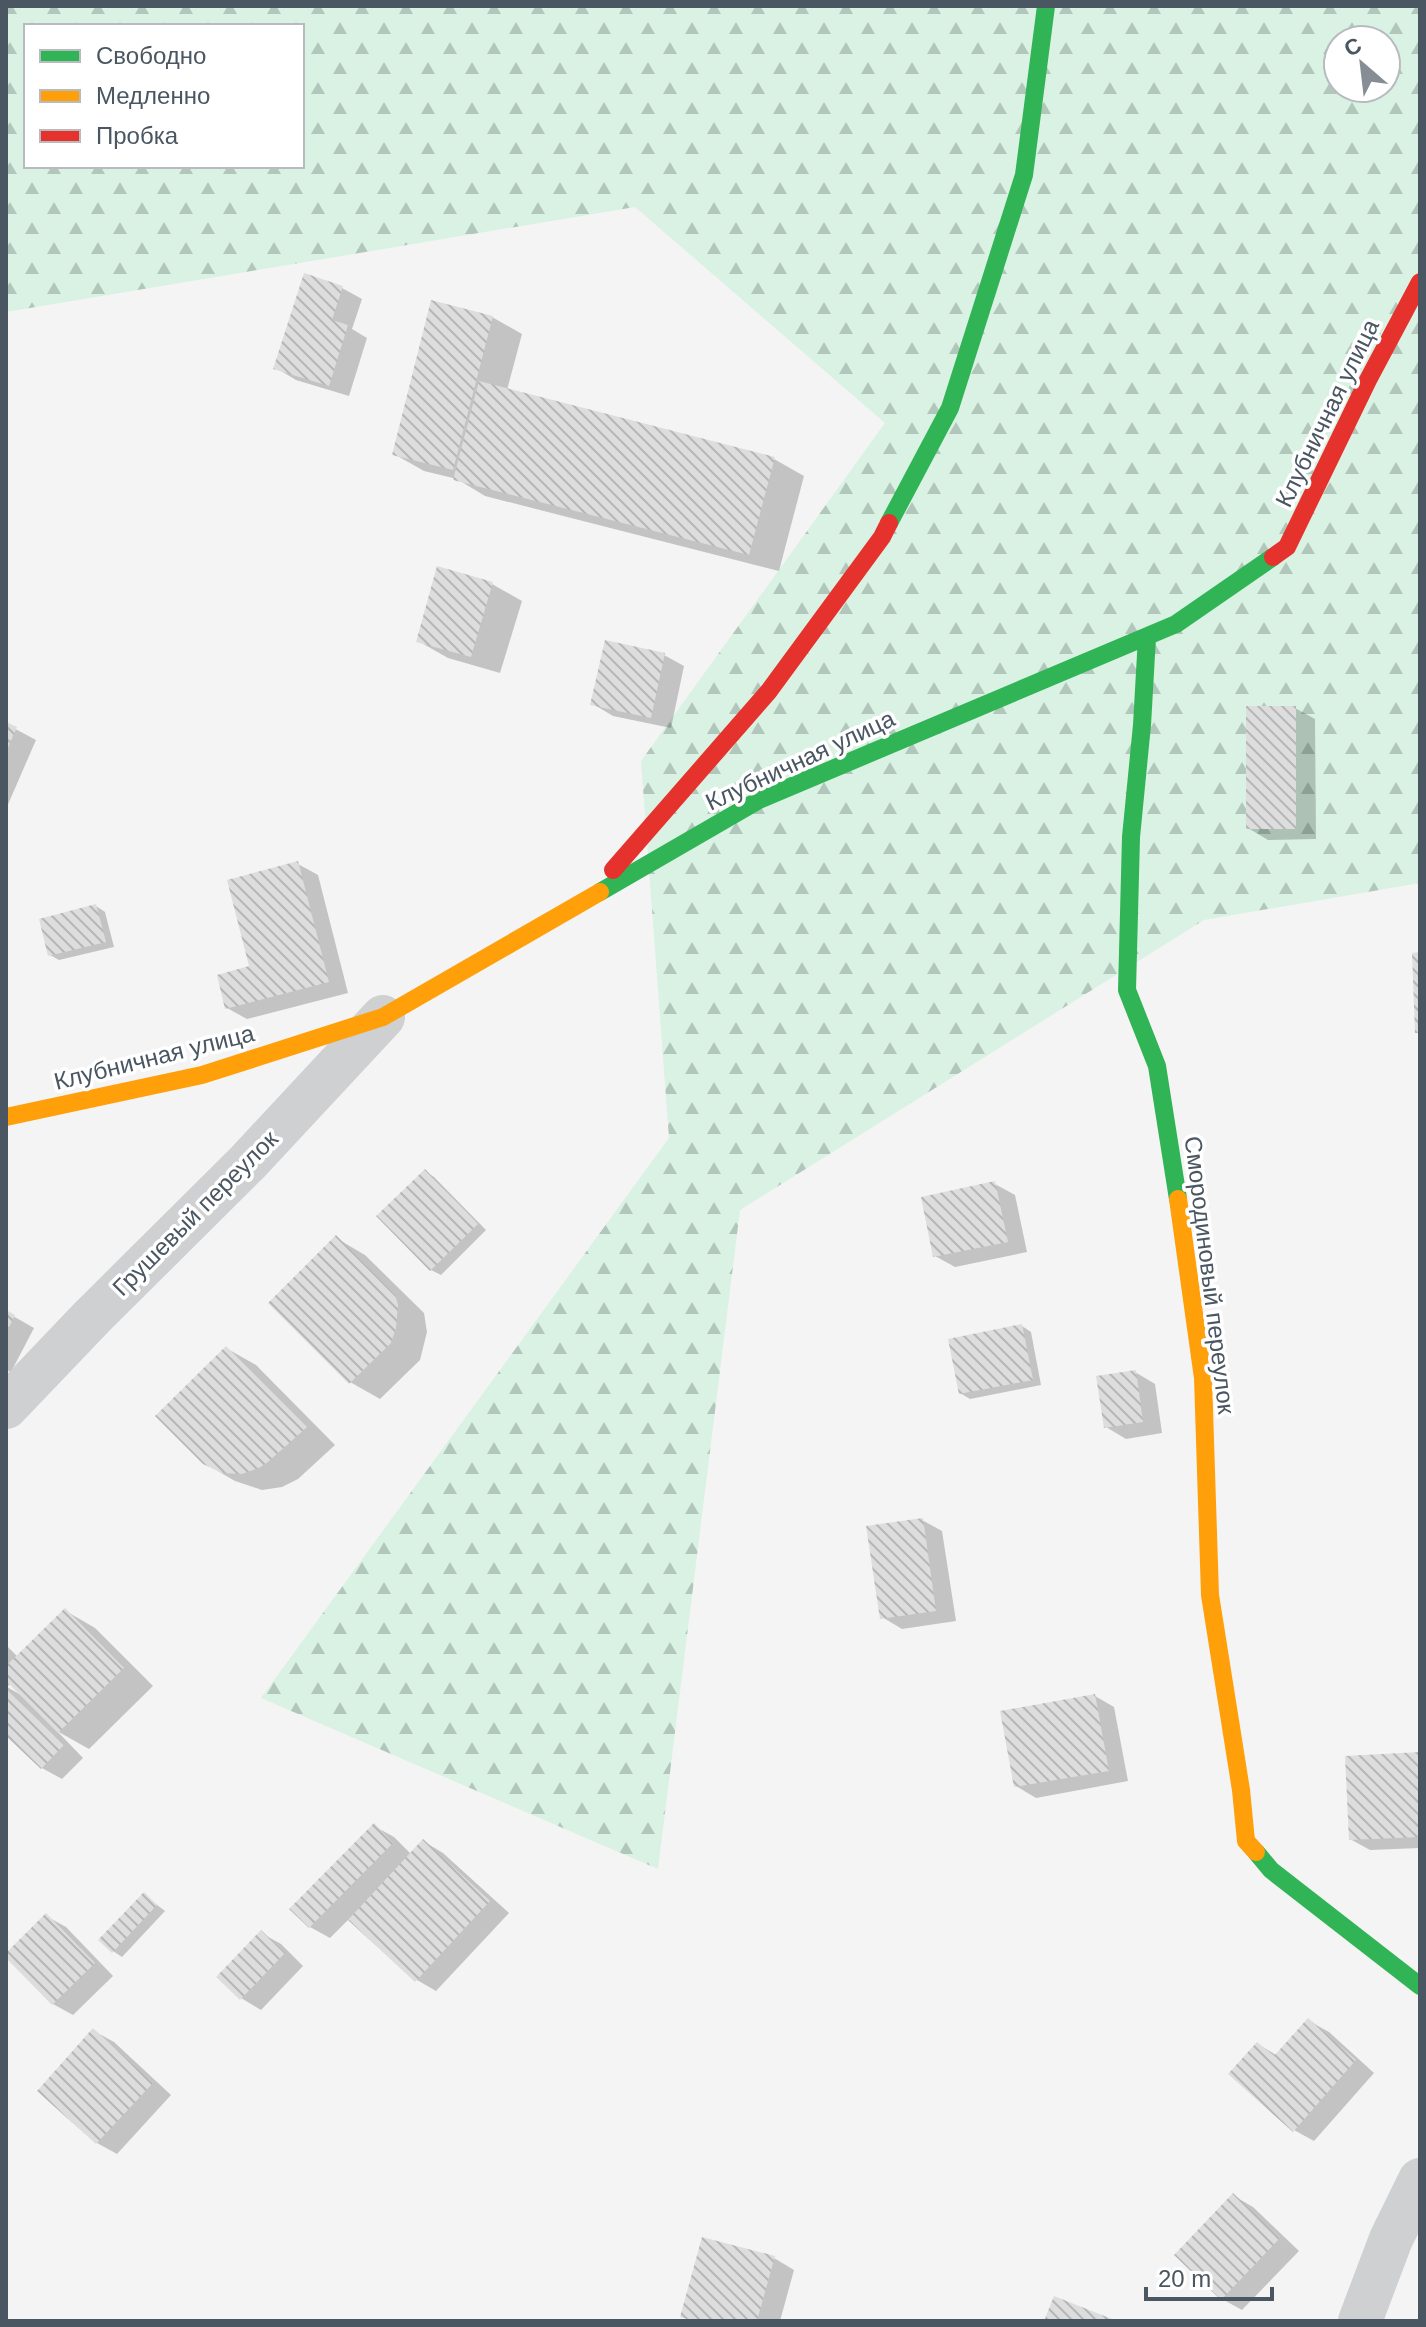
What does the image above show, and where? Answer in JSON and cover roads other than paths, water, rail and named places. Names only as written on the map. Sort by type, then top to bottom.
[{"type":"street","points":[[590,896],[769,691],[882,537],[950,408],[1024,175],[1046,6]]},
{"type":"street","name":"Клубничная улица","points":[[6,1117],[202,1075],[383,1017],[759,800],[1176,624],[1287,547],[1368,380],[1420,282]]},
{"type":"street","name":"Смородиновый переулок","points":[[1147,637],[1131,837],[1127,990],[1157,1066],[1176,1179],[1203,1378],[1210,1595],[1241,1790],[1246,1841],[1271,1870],[1420,1986]]},
{"type":"street","name":"Грушевый переулок","points":[[6,1407],[248,1162],[383,1017]]},
{"type":"street","points":[[1360,2321],[1391,2239],[1420,2180]]}]
